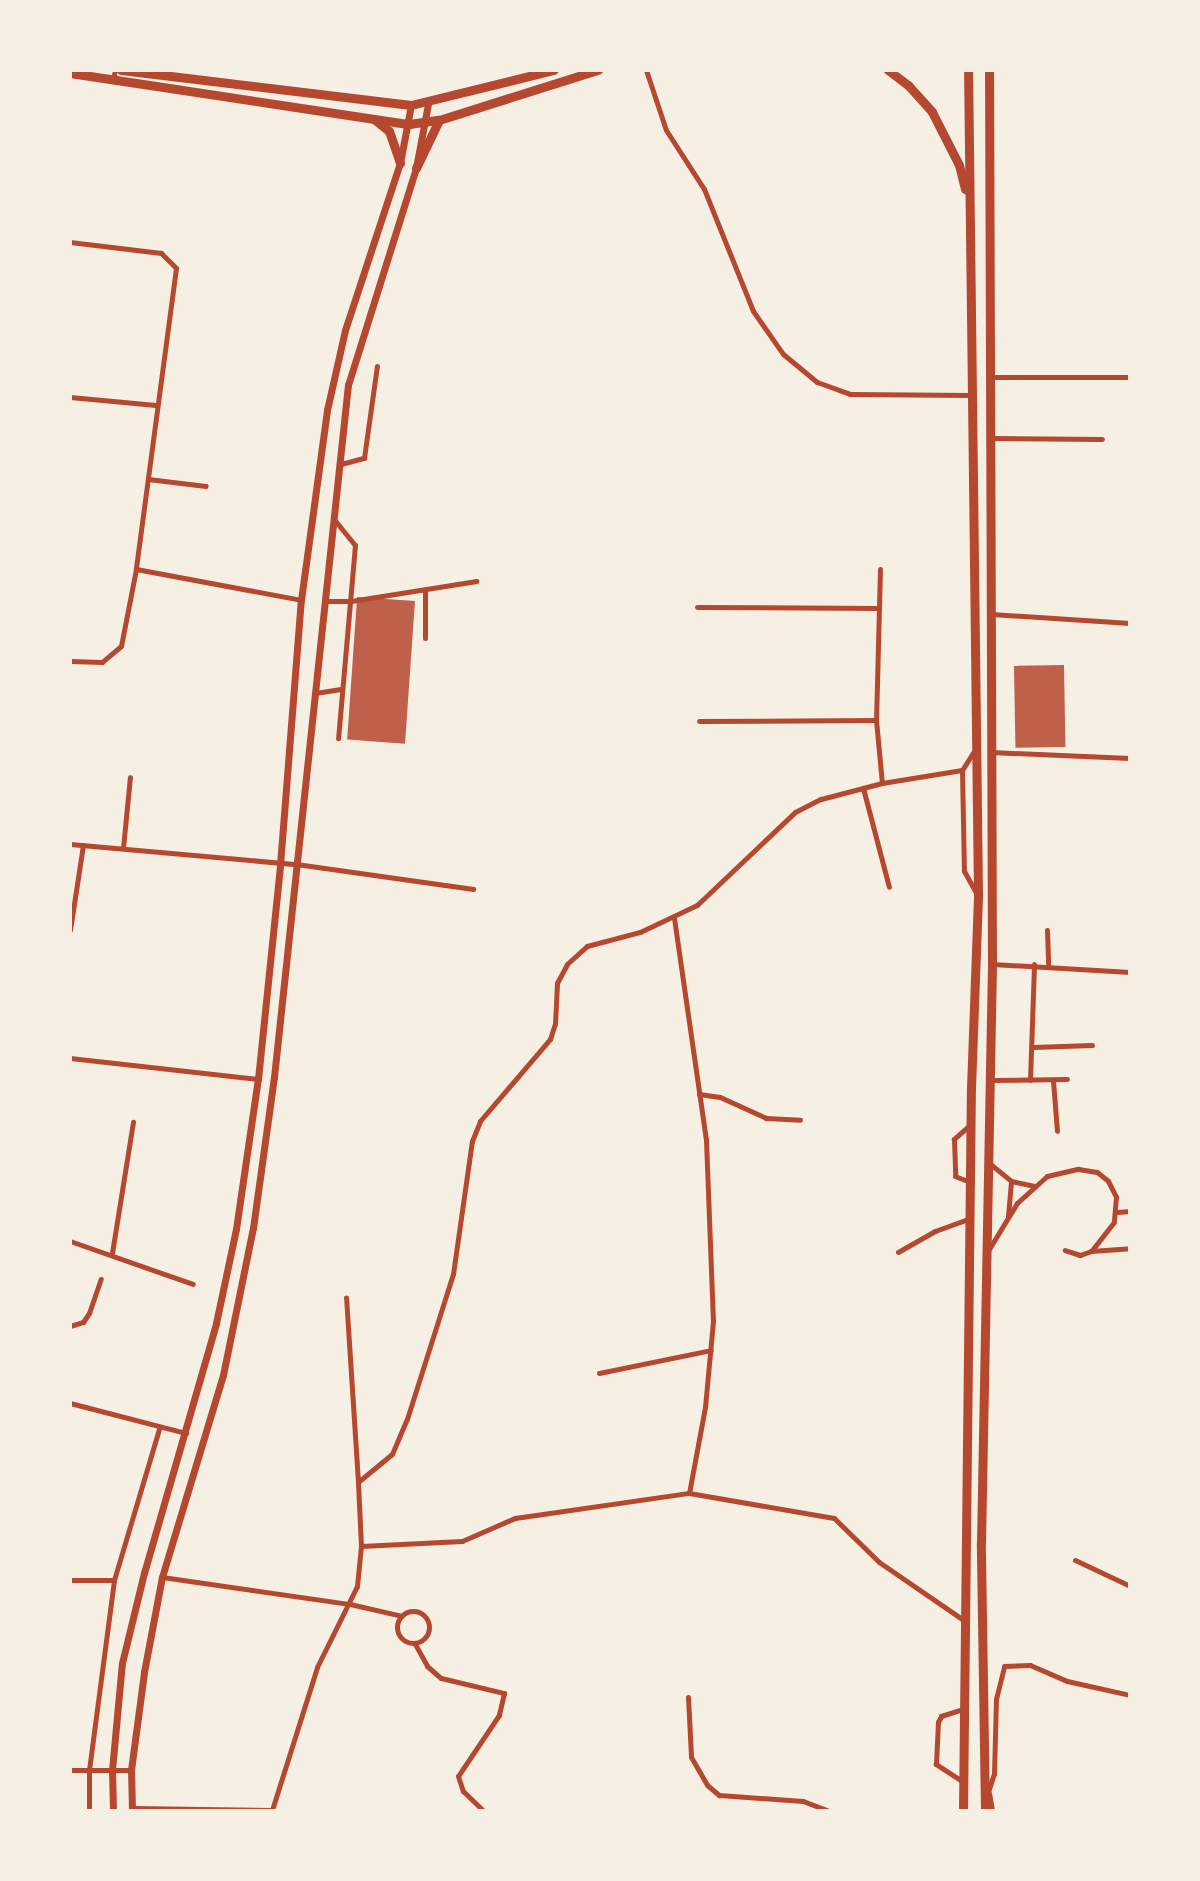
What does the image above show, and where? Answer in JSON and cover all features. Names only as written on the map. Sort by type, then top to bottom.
[{"type":"highway","points":[[121,70],[411,105],[428,104],[554,70]]},
{"type":"highway","points":[[156,70],[172,77]]},
{"type":"highway","points":[[70,74],[114,75],[409,124],[440,120],[598,70]]},
{"type":"highway","points":[[888,70],[908,85],[943,132],[959,165],[969,207]]},
{"type":"highway","points":[[963,1810],[972,1217],[970,1124],[978,895],[974,752],[968,70]]},
{"type":"highway","points":[[985,1810],[987,1796],[981,1543],[992,964],[990,752],[993,376],[989,70]]},
{"type":"highway","points":[[372,118],[389,131],[400,164]]},
{"type":"highway","points":[[416,168],[440,120]]},
{"type":"street","points":[[646,70],[666,130],[704,189],[753,311],[783,354],[817,382],[850,394],[971,395]]},
{"type":"street","points":[[346,1297],[361,1546],[357,1586],[350,1604],[329,1637],[317,1667],[272,1810],[132,1809],[131,1770],[144,1672],[162,1577],[222,1375],[248,1257],[274,1077],[348,385],[355,354],[416,168],[427,123],[428,104]]},
{"type":"street","points":[[113,1810],[112,1770],[122,1663],[144,1573],[216,1323],[236,1229],[258,1079],[280,865],[301,600],[335,367],[400,164],[411,105]]},
{"type":"street","points":[[70,242],[161,253],[176,268],[136,569],[121,646],[102,662],[70,661]]},
{"type":"street","points":[[341,464],[364,458],[377,366]]},
{"type":"street","points":[[993,376],[1130,377]]},
{"type":"street","points":[[70,397],[156,405]]},
{"type":"street","points":[[992,438],[1102,439]]},
{"type":"street","points":[[148,479],[206,486]]},
{"type":"street","points":[[333,518],[355,545],[338,738]]},
{"type":"street","points":[[136,569],[301,600]]},
{"type":"street","points":[[880,569],[876,720],[882,783]]},
{"type":"street","points":[[324,601],[351,601],[476,580]]},
{"type":"street","points":[[425,590],[425,638]]},
{"type":"street","points":[[697,607],[879,608]]},
{"type":"street","points":[[991,614],[1130,623]]},
{"type":"street","points":[[315,693],[341,689]]},
{"type":"street","points":[[699,721],[876,720]]},
{"type":"street","points":[[974,752],[962,770],[964,871],[978,895]]},
{"type":"street","points":[[990,752],[1130,758]]},
{"type":"street","points":[[358,1482],[392,1454],[407,1419],[453,1274],[472,1141],[480,1121],[550,1039],[555,1024],[557,983],[567,964],[587,946],[674,918],[710,895],[795,812],[821,799],[882,783],[962,770]]},
{"type":"street","points":[[123,848],[130,777]]},
{"type":"street","points":[[863,788],[889,887]]},
{"type":"street","points":[[70,844],[280,865],[296,864],[473,890]]},
{"type":"street","points":[[70,930],[82,845]]},
{"type":"street","points":[[674,918],[706,1140],[713,1321],[705,1407],[689,1493]]},
{"type":"street","points":[[1047,930],[1048,967]]},
{"type":"street","points":[[992,964],[1034,964],[1048,967],[1130,972]]},
{"type":"street","points":[[1030,1080],[1033,1047],[1034,964]]},
{"type":"street","points":[[1033,1047],[1092,1045]]},
{"type":"street","points":[[70,1058],[258,1079]]},
{"type":"street","points":[[990,1080],[1053,1081],[1067,1079]]},
{"type":"street","points":[[1053,1081],[1057,1131]]},
{"type":"street","points":[[699,1094],[720,1097],[766,1118],[800,1120]]},
{"type":"street","points":[[112,1252],[133,1122]]},
{"type":"street","points":[[970,1124],[956,1133],[954,1148],[955,1176],[972,1183]]},
{"type":"street","points":[[989,1163],[1011,1181],[1034,1186]]},
{"type":"street","points":[[986,1254],[1008,1218],[1034,1186],[1061,1171],[1097,1172],[1112,1186],[1117,1212],[1108,1233],[1091,1251]]},
{"type":"street","points":[[1008,1218],[1011,1181]]},
{"type":"street","points":[[1117,1212],[1130,1211]]},
{"type":"street","points":[[898,1252],[934,1231],[972,1217]]},
{"type":"street","points":[[70,1241],[112,1252],[194,1284]]},
{"type":"street","points":[[1065,1250],[1080,1255],[1091,1251],[1130,1248]]},
{"type":"street","points":[[70,1326],[84,1322],[101,1279]]},
{"type":"street","points":[[599,1373],[711,1350]]},
{"type":"street","points":[[70,1404],[159,1429],[186,1433]]},
{"type":"street","points":[[89,1810],[89,1770],[114,1580],[159,1429]]},
{"type":"street","points":[[361,1546],[462,1541],[515,1518],[689,1493],[834,1518],[879,1562],[966,1622]]},
{"type":"street","points":[[1075,1560],[1130,1586]]},
{"type":"street","points":[[162,1577],[350,1604],[402,1616],[418,1611],[427,1618],[428,1634],[415,1644]]},
{"type":"street","points":[[70,1580],[114,1580]]},
{"type":"street","points":[[402,1616],[398,1632],[404,1641],[415,1644],[427,1666],[441,1678],[504,1693],[499,1715],[458,1776],[463,1791],[483,1810]]},
{"type":"street","points":[[992,1810],[987,1796],[994,1774],[996,1699],[1004,1666],[1030,1665],[1067,1681],[1130,1695]]},
{"type":"street","points":[[688,1697],[691,1757],[707,1785],[718,1795],[803,1802],[827,1810]]},
{"type":"street","points":[[965,1708],[941,1716],[938,1722],[936,1764],[965,1783]]},
{"type":"street","points":[[70,1770],[131,1770]]},
{"type":"building","points":[[357,597],[415,601],[405,744],[347,740]]},
{"type":"building","points":[[1064,665],[1065,747],[1015,748],[1014,666]]}]
